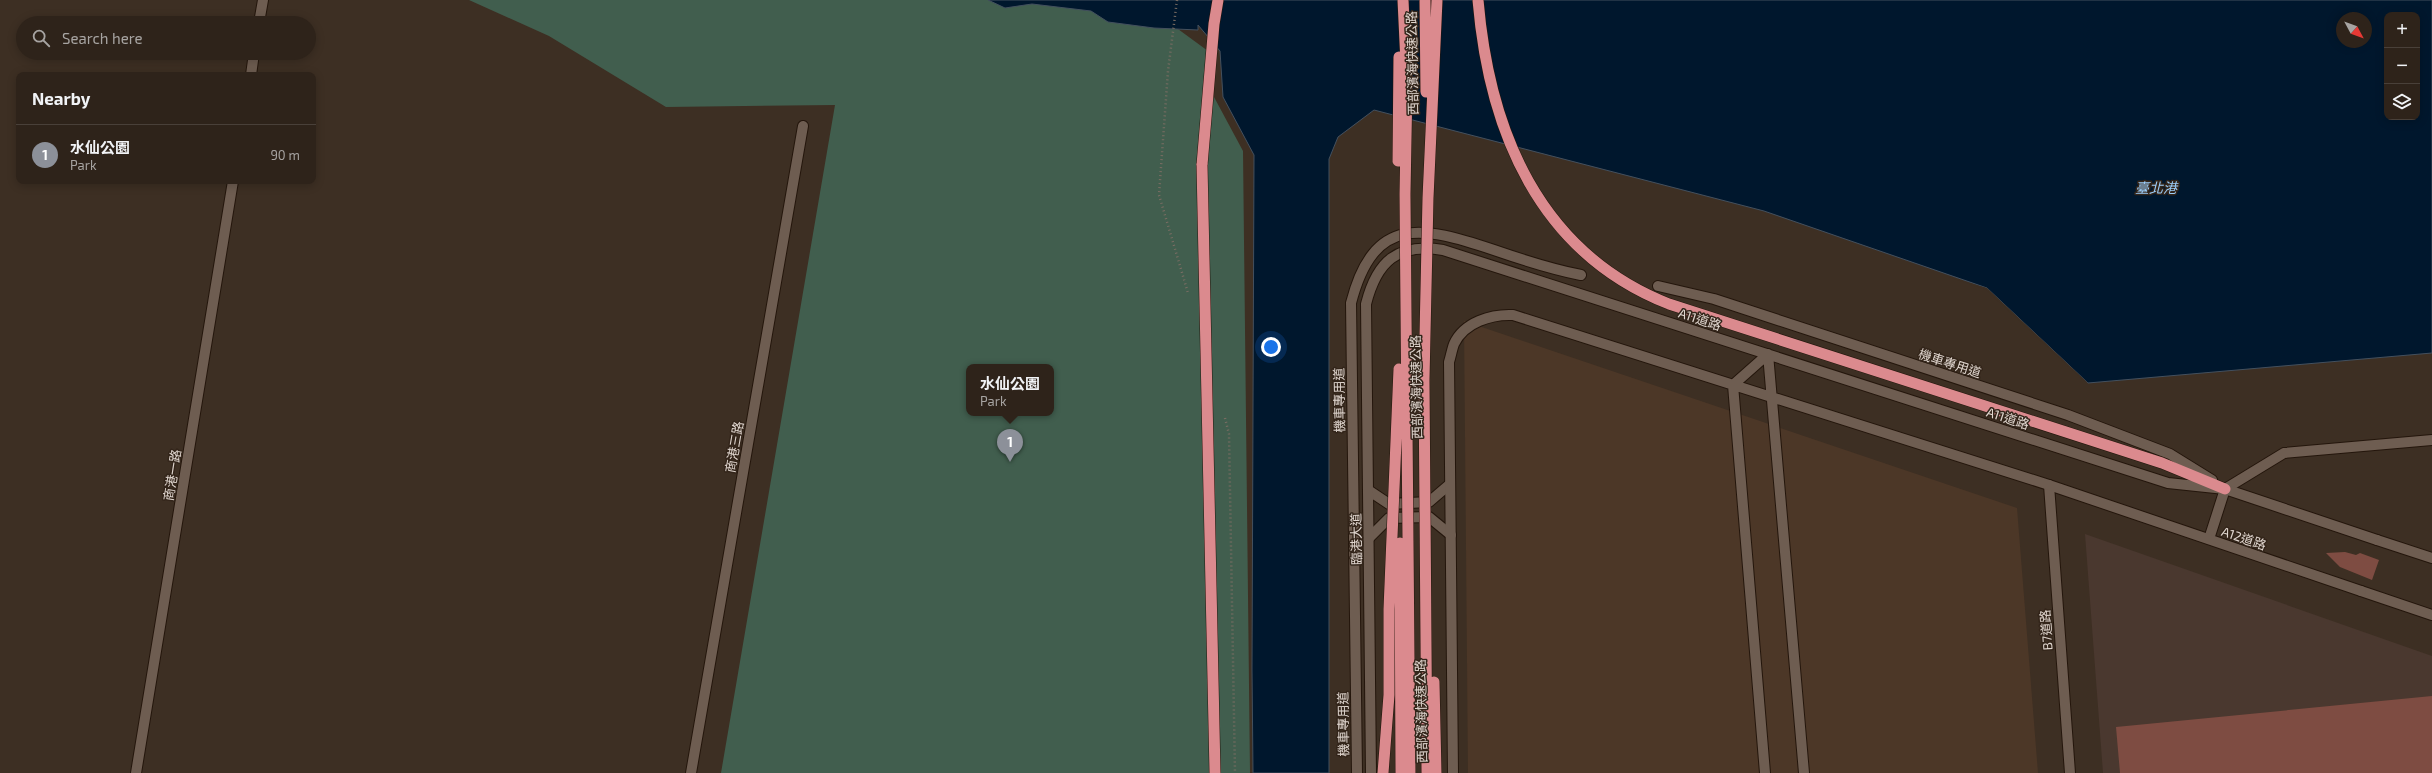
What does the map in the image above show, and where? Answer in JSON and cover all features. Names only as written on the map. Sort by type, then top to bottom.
[{"type":"highway","points":[[1215,773],[1202,165],[1214,24],[1218,0]]},
{"type":"highway","name":"西部濱海快速公路","points":[[1399,0],[1401,773]]},
{"type":"highway","points":[[1403,0],[1407,84],[1405,202],[1410,773]]},
{"type":"highway","name":"西部濱海快速公路","points":[[1425,0],[1436,773]]},
{"type":"highway","points":[[1427,773],[1424,380],[1428,198],[1437,0]]},
{"type":"highway","points":[[1478,0],[1489,78],[1501,122],[1526,179],[1547,212],[1567,235],[1594,260],[1637,290],[1669,304],[2162,463],[2225,489]]},
{"type":"highway","points":[[1383,773],[1389,695],[1389,609],[1399,369]]},
{"type":"street","points":[[260,16],[263,0]]},
{"type":"street","points":[[251,72],[253,60]]},
{"type":"street","name":"商港三路","points":[[691,773],[803,126]]},
{"type":"street","name":"商港一路","points":[[136,773],[233,184]]},
{"type":"street","name":"機車專用道","points":[[1357,773],[1351,303],[1356,282],[1366,262],[1379,247],[1394,237],[1415,231],[1440,233],[1555,270],[1581,275]]},
{"type":"street","name":"A11道路","points":[[1366,304],[1371,284],[1380,269],[1395,255],[1413,248],[1432,248],[1768,354],[2168,483],[2225,489]]},
{"type":"street","name":"機車專用道","points":[[1658,286],[1714,299],[2068,415],[2170,454],[2225,489]]},
{"type":"street","name":"臨港大道","points":[[1366,304],[1371,773]]},
{"type":"street","points":[[1453,773],[1450,362],[1454,343],[1467,329],[1496,314],[1513,314],[2048,485]]},
{"type":"street","points":[[1733,385],[1768,354]]},
{"type":"street","points":[[1768,354],[1804,773]]},
{"type":"street","points":[[1733,385],[1765,773]]},
{"type":"street","points":[[2209,539],[2225,489],[2284,453],[2432,440]]},
{"type":"street","points":[[1368,490],[1389,504],[1429,502],[1450,484]]},
{"type":"street","name":"A12道路","points":[[2048,485],[2432,615]]},
{"type":"street","name":"B7道路","points":[[2048,485],[2070,773]]},
{"type":"street","points":[[2225,489],[2432,558]]},
{"type":"street","points":[[1368,538],[1389,518],[1429,517],[1451,535]]},
{"type":"path","points":[[1168,71],[1177,0]]},
{"type":"shaded area","points":[[1464,321],[2017,508],[2038,773],[1468,773]]},
{"type":"shaded area","points":[[2085,534],[2432,656],[2432,773],[2103,773]]},
{"type":"green space","points":[[469,0],[1060,0],[1167,21],[1208,51],[1214,97],[1243,151],[1250,773],[721,773],[835,105],[666,107],[549,36]]},
{"type":"water","name":"臺北港","points":[[988,0],[2432,0],[2432,353],[2088,383],[1987,288],[1764,211],[1374,110],[1338,137],[1329,159],[1329,773],[1253,773],[1254,155],[1223,97],[1220,51],[1198,25],[1198,30],[1154,28],[1108,22],[1091,11],[1032,4],[1005,8]]},
{"type":"pier","points":[[1949,277],[1987,288],[2088,383],[2084,381],[1986,290]]},
{"type":"building","points":[[2345,552],[2356,555],[2360,553],[2379,560],[2372,580],[2340,567],[2326,553]]},
{"type":"building","points":[[2432,696],[2432,773],[2120,773],[2116,727]]},
{"type":"place","name":"水仙公園","points":[[1010,462]]}]
